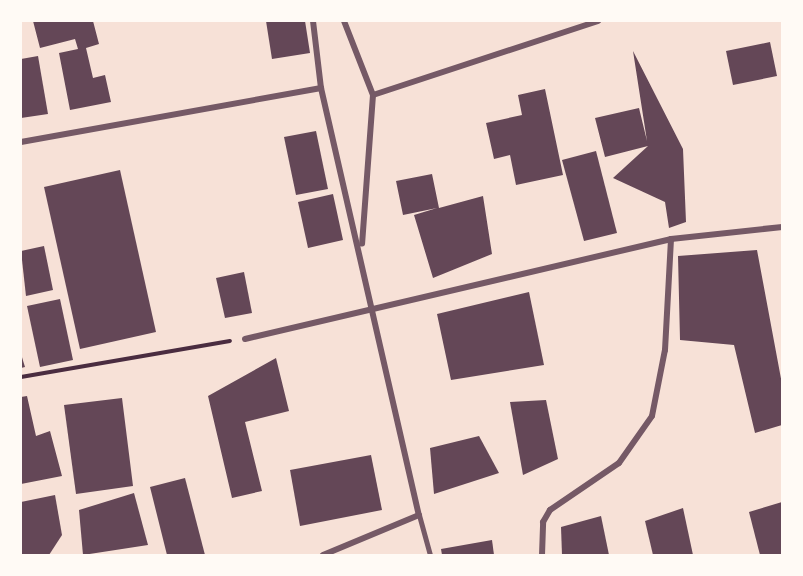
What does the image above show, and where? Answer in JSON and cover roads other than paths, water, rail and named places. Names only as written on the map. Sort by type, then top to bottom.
[{"type":"street","points":[[313,21],[321,88],[362,248],[419,515],[430,555]]},
{"type":"street","points":[[344,21],[373,95],[362,248]]},
{"type":"street","points":[[373,95],[598,21]]},
{"type":"street","points":[[21,142],[321,88]]},
{"type":"street","points":[[245,339],[374,311],[671,239],[782,227]]},
{"type":"street","points":[[542,555],[540,537],[550,510],[619,463],[652,416],[665,350],[671,239]]},
{"type":"street","points":[[323,555],[419,515]]}]
